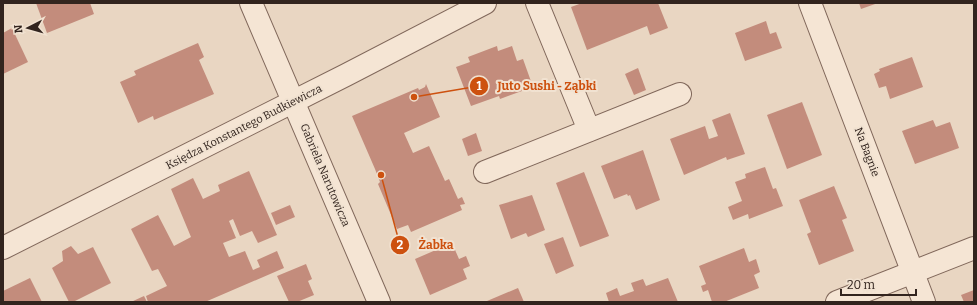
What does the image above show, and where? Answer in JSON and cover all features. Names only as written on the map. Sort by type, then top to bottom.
[{"type":"street","name":"Gabriela Narutowicza","points":[[251,3],[379,302]]},
{"type":"street","name":"Księdza Konstantego Budkiewicza","points":[[3,248],[293,102],[485,3]]},
{"type":"street","points":[[537,3],[589,130]]},
{"type":"street","name":"Na Bagnie","points":[[810,3],[924,302]]},
{"type":"street","points":[[485,172],[680,94]]},
{"type":"street","points":[[837,302],[974,248]]},
{"type":"building","points":[[36,3],[90,3],[94,14],[47,33]]},
{"type":"building","points":[[582,3],[658,3],[668,28],[650,35],[647,26],[587,50],[571,7]]},
{"type":"building","points":[[859,3],[878,3],[861,9]]},
{"type":"building","points":[[766,21],[770,34],[776,32],[782,48],[745,61],[735,33]]},
{"type":"building","points":[[12,28],[28,62],[3,74],[3,33]]},
{"type":"building","points":[[198,43],[204,57],[199,60],[214,94],[154,120],[153,116],[138,123],[120,82],[136,75],[134,71]]},
{"type":"building","points":[[497,46],[498,51],[512,46],[517,61],[523,59],[533,87],[500,99],[499,96],[471,106],[456,67],[470,62],[468,57]]},
{"type":"building","points":[[912,57],[923,87],[890,99],[886,86],[879,88],[874,74],[880,71],[879,69]]},
{"type":"building","points":[[638,68],[646,90],[634,95],[625,74]]},
{"type":"building","points":[[426,84],[440,117],[404,133],[413,153],[429,146],[445,181],[449,179],[458,199],[462,197],[465,204],[460,205],[462,210],[411,232],[408,225],[397,229],[378,184],[380,182],[375,169],[352,116],[418,88],[419,90],[425,87]]},
{"type":"building","points":[[802,102],[822,155],[787,169],[767,115]]},
{"type":"building","points":[[730,113],[745,154],[727,160],[726,157],[684,175],[670,139],[705,126],[709,139],[718,136],[712,120]]},
{"type":"building","points":[[933,120],[936,127],[950,122],[959,148],[915,164],[902,131]]},
{"type":"building","points":[[476,133],[482,151],[468,156],[462,139]]},
{"type":"building","points":[[643,150],[660,200],[636,210],[630,195],[628,196],[627,194],[614,199],[601,166]]},
{"type":"building","points":[[765,167],[773,189],[776,188],[783,206],[749,219],[748,214],[733,220],[728,207],[742,201],[735,182],[746,178],[745,174]]},
{"type":"building","points":[[249,171],[277,235],[258,243],[252,231],[240,236],[233,219],[229,221],[236,238],[223,243],[229,257],[245,251],[253,270],[260,267],[257,260],[277,251],[284,268],[205,302],[148,302],[146,296],[167,286],[158,269],[152,271],[131,229],[158,215],[174,246],[191,237],[171,189],[193,178],[203,199],[220,191],[218,185]]},
{"type":"building","points":[[584,172],[609,236],[580,247],[556,183]]},
{"type":"building","points":[[834,186],[847,218],[842,220],[854,251],[819,265],[807,234],[811,232],[799,200]]},
{"type":"building","points":[[532,195],[545,230],[528,237],[526,233],[511,239],[499,205]]},
{"type":"building","points":[[290,205],[295,217],[276,225],[271,213]]},
{"type":"building","points":[[563,237],[574,266],[556,274],[544,244]]},
{"type":"building","points":[[452,243],[459,259],[466,256],[470,266],[463,269],[467,279],[430,295],[415,259]]},
{"type":"building","points":[[71,246],[78,254],[93,247],[111,283],[73,302],[69,302],[52,268],[63,261],[62,251]]},
{"type":"building","points":[[744,248],[749,262],[756,259],[760,272],[754,275],[759,288],[724,302],[712,302],[708,290],[703,292],[701,286],[706,284],[699,266]]},
{"type":"building","points":[[306,264],[312,279],[308,281],[314,295],[297,302],[289,302],[277,276]]},
{"type":"building","points":[[30,278],[42,302],[3,302],[3,291]]},
{"type":"building","points":[[668,278],[678,302],[609,302],[606,293],[617,288],[620,296],[634,291],[631,283],[643,279],[646,286]]},
{"type":"building","points":[[518,288],[524,302],[487,301]]},
{"type":"building","points":[[974,290],[974,302],[964,302],[961,295]]},
{"type":"building","points":[[144,296],[147,302],[131,302]]},
{"type":"place","name":"Juto Sushi - Ząbki","points":[[414,97]]},
{"type":"place","name":"Żabka","points":[[381,175]]}]
